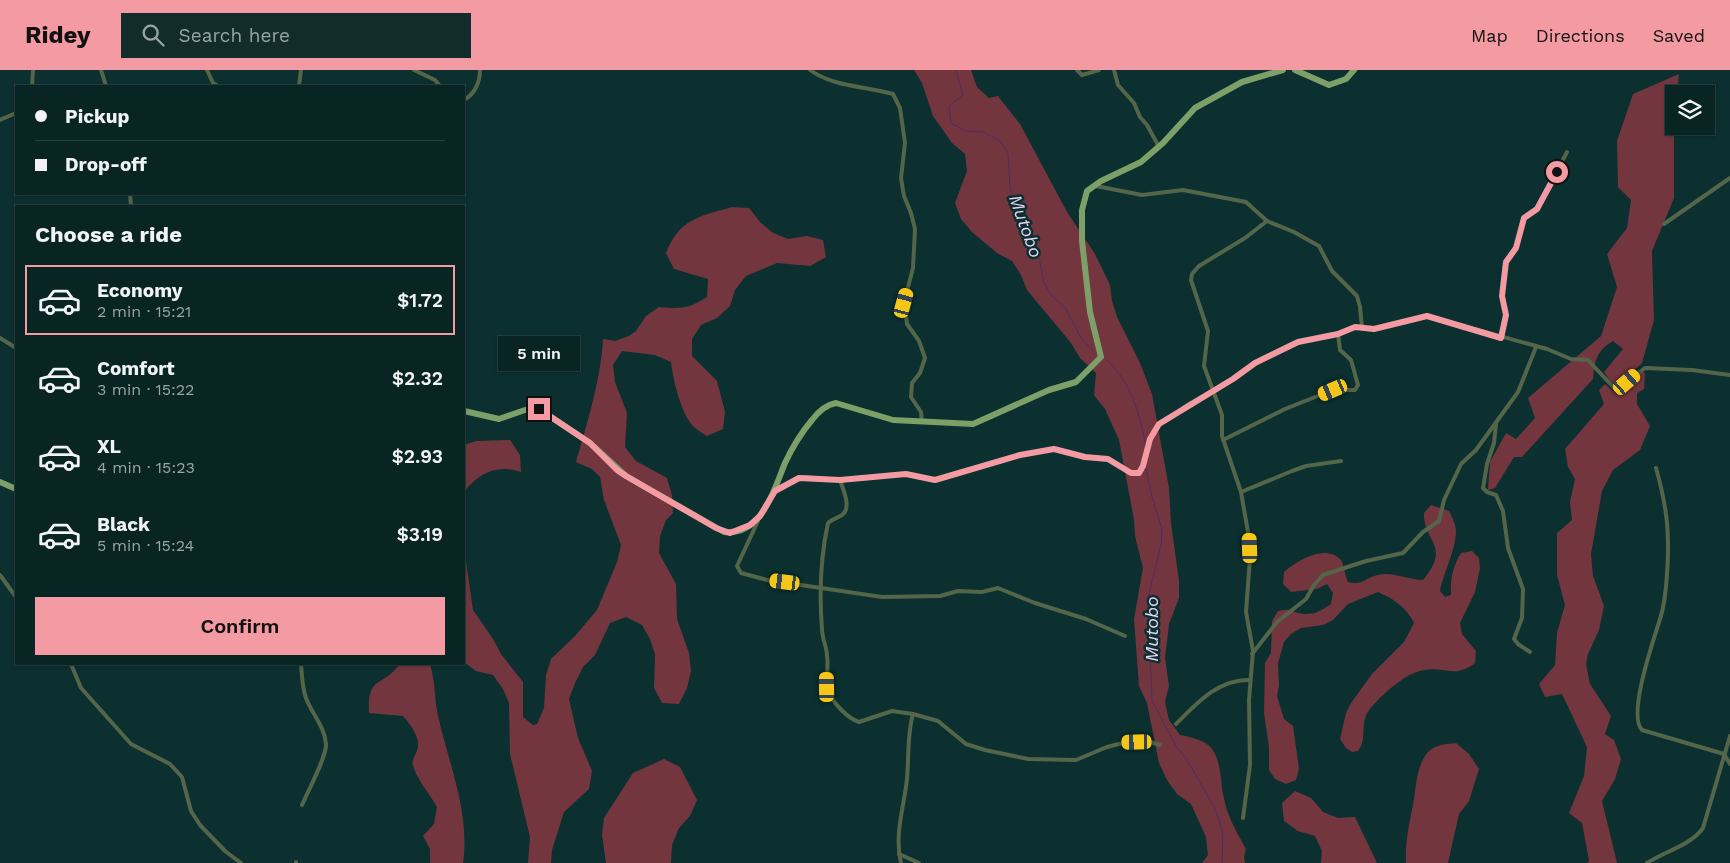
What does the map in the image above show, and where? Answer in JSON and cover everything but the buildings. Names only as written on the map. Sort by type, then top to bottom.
[{"type":"main road","points":[[465,411],[499,419],[525,410],[539,409],[590,443],[617,470],[626,476],[724,532],[739,531],[760,516],[775,491],[795,445],[806,427],[828,405],[836,403],[893,420],[968,424],[977,423],[1049,390],[1076,382],[1101,357],[1090,312],[1082,241],[1083,203],[1087,191],[1094,185],[1141,162],[1159,147],[1195,108],[1242,82],[1283,70]]},
{"type":"main road","points":[[1295,70],[1329,85],[1346,79],[1354,70]]},
{"type":"main road","points":[[0,482],[15,489]]},
{"type":"street","points":[[32,85],[33,70]]},
{"type":"street","points":[[101,70],[106,85]]},
{"type":"street","points":[[207,70],[213,83],[216,85]]},
{"type":"street","points":[[299,85],[300,70]]},
{"type":"street","points":[[414,70],[435,80],[439,85]]},
{"type":"street","points":[[465,100],[470,97],[480,81],[480,70]]},
{"type":"street","points":[[810,70],[820,77],[893,94],[900,108],[905,143],[901,178],[904,196],[915,229],[914,268],[904,303],[907,324],[919,341],[925,358],[920,374],[912,383],[911,397],[921,412],[922,422]]},
{"type":"street","points":[[1077,70],[1082,75],[1099,70]]},
{"type":"street","points":[[1114,70],[1118,85],[1134,103],[1140,117],[1148,125],[1159,147]]},
{"type":"street","points":[[0,120],[15,113]]},
{"type":"street","points":[[1501,338],[1506,315],[1502,296],[1506,262],[1516,248],[1524,218],[1537,209],[1567,152]]},
{"type":"street","points":[[1664,224],[1730,178]]},
{"type":"street","points":[[1094,185],[1142,194],[1182,190],[1214,198],[1246,202],[1266,221],[1294,232],[1320,246],[1332,271],[1359,301],[1362,327]]},
{"type":"street","points":[[1243,818],[1250,765],[1250,680],[1252,654],[1246,612],[1250,558],[1249,538],[1241,492],[1223,440],[1222,415],[1204,366],[1207,325],[1192,286],[1192,274],[1199,266],[1245,238],[1266,221]]},
{"type":"street","points":[[775,491],[799,478],[840,480],[906,474],[935,480],[1020,455],[1054,449],[1085,457],[1108,459],[1131,473],[1139,473],[1155,428],[1187,405],[1212,392],[1255,363],[1298,342],[1338,334],[1355,327],[1374,329],[1427,316],[1571,359],[1588,360],[1616,390],[1645,368],[1692,370],[1730,375]]},
{"type":"street","points":[[1223,440],[1286,409],[1333,390],[1355,390],[1358,385],[1353,365],[1350,358],[1340,350],[1338,334]]},
{"type":"street","points":[[0,338],[15,347]]},
{"type":"street","points":[[1252,654],[1277,622],[1306,599],[1314,585],[1323,575],[1366,561],[1403,553],[1423,532],[1437,523],[1441,518],[1444,500],[1461,464],[1476,450],[1518,392],[1536,347]]},
{"type":"street","points":[[1496,421],[1494,443],[1487,464],[1483,488],[1487,492],[1496,495],[1503,511],[1508,548],[1523,589],[1522,618],[1514,639],[1530,652]]},
{"type":"street","points":[[1241,492],[1306,466],[1341,461]]},
{"type":"street","points":[[1656,468],[1668,521],[1670,550],[1665,604],[1641,678],[1638,723],[1642,730],[1724,754],[1730,764]]},
{"type":"street","points":[[840,480],[845,493],[846,508],[842,515],[828,523],[820,561],[819,587],[822,630],[827,654],[827,687],[831,697],[852,719],[859,722],[892,711],[913,714],[945,726],[966,744],[1028,759],[1076,760],[1107,747],[1127,742],[1150,742],[1160,745]]},
{"type":"street","points":[[760,516],[737,566],[740,573],[767,580],[882,597],[940,596],[958,591],[982,592],[998,588],[1035,603],[1086,619],[1125,636]]},
{"type":"street","points":[[0,575],[15,596]]},
{"type":"street","points":[[71,665],[80,688],[131,744],[170,764],[182,777],[191,811],[200,825],[225,851],[241,863]]},
{"type":"street","points":[[301,665],[306,699],[318,719],[326,744],[323,759],[314,774],[302,805]]},
{"type":"street","points":[[1176,724],[1209,693],[1235,680],[1250,680]]},
{"type":"street","points":[[901,863],[899,854],[900,824],[908,763],[909,727],[913,714]]},
{"type":"street","points":[[1647,863],[1680,846],[1699,834],[1703,828],[1730,736]]},
{"type":"street","points":[[899,854],[919,863]]},
{"type":"shaded area","points":[[914,70],[971,70],[977,87],[989,98],[998,96],[1020,124],[1067,212],[1095,254],[1110,285],[1117,317],[1140,363],[1152,394],[1169,488],[1171,523],[1179,581],[1179,598],[1169,624],[1165,658],[1169,686],[1165,702],[1169,720],[1180,735],[1206,743],[1215,754],[1218,760],[1225,805],[1246,849],[1245,863],[1202,863],[1208,855],[1206,837],[1191,804],[1177,794],[1167,780],[1159,763],[1147,703],[1139,686],[1134,619],[1143,568],[1135,536],[1134,520],[1119,440],[1105,409],[1094,395],[1096,373],[1080,358],[1071,343],[1027,290],[1021,275],[1012,261],[997,253],[972,232],[961,219],[955,203],[967,171],[965,154],[952,143],[933,116],[922,83]]},
{"type":"shaded area","points":[[1679,74],[1678,85],[1665,85],[1665,135],[1674,135],[1674,198],[1652,251],[1654,320],[1642,363],[1615,388],[1604,372],[1623,349],[1613,341],[1607,345],[1597,357],[1593,379],[1522,457],[1514,457],[1495,488],[1488,490],[1490,462],[1506,433],[1516,439],[1535,418],[1528,398],[1601,336],[1617,287],[1607,254],[1627,228],[1631,200],[1618,187],[1617,141],[1633,94]]},
{"type":"shaded area","points":[[732,207],[749,208],[760,222],[773,233],[788,239],[807,236],[823,240],[826,257],[810,266],[777,263],[746,276],[735,290],[730,306],[717,318],[701,325],[692,339],[692,356],[717,381],[725,412],[723,429],[707,436],[689,421],[678,396],[671,362],[655,355],[622,351],[613,365],[615,382],[627,413],[625,447],[636,461],[667,478],[672,495],[673,513],[666,520],[660,536],[659,553],[676,584],[677,619],[689,653],[691,671],[687,688],[679,704],[662,703],[654,688],[655,654],[650,639],[642,625],[626,617],[610,623],[595,655],[583,667],[569,699],[578,738],[592,771],[589,789],[564,812],[552,850],[551,863],[528,863],[530,837],[510,754],[509,703],[503,689],[493,675],[476,671],[465,663],[465,554],[473,610],[501,654],[523,682],[523,717],[533,725],[537,724],[544,708],[546,675],[551,659],[575,636],[597,610],[617,562],[621,545],[604,500],[600,477],[592,469],[576,462],[589,417],[602,354],[603,339],[615,341],[629,336],[636,331],[646,316],[659,307],[684,307],[695,304],[707,297],[708,279],[674,269],[666,253],[677,233],[684,226],[710,213]]},
{"type":"shaded area","points":[[1643,371],[1645,374],[1644,389],[1637,393],[1637,404],[1650,426],[1640,450],[1613,470],[1602,491],[1591,554],[1593,576],[1604,606],[1599,630],[1588,654],[1586,664],[1590,684],[1611,716],[1605,734],[1614,740],[1621,759],[1615,779],[1602,801],[1617,863],[1587,863],[1589,861],[1582,823],[1569,813],[1584,776],[1587,747],[1562,694],[1545,697],[1539,684],[1555,665],[1557,633],[1565,605],[1557,575],[1557,533],[1572,520],[1570,502],[1575,479],[1568,467],[1565,449],[1604,404],[1599,390],[1605,384],[1617,395]]},
{"type":"shaded area","points":[[510,440],[520,455],[521,472],[504,469],[489,472],[482,475],[465,491],[465,445],[476,441]]},
{"type":"shaded area","points":[[1431,505],[1449,511],[1455,525],[1456,532],[1453,549],[1440,591],[1445,597],[1451,595],[1453,573],[1461,553],[1472,551],[1479,558],[1480,568],[1475,592],[1460,623],[1462,634],[1476,651],[1475,663],[1468,668],[1455,671],[1424,670],[1398,683],[1370,709],[1364,722],[1361,745],[1358,751],[1352,752],[1346,748],[1340,739],[1346,713],[1372,674],[1404,642],[1414,623],[1399,604],[1378,592],[1348,604],[1333,620],[1323,625],[1301,628],[1291,634],[1284,642],[1278,663],[1279,686],[1277,696],[1284,719],[1293,726],[1299,769],[1296,780],[1286,784],[1275,779],[1269,770],[1269,747],[1264,713],[1265,663],[1271,653],[1272,621],[1278,611],[1290,610],[1312,614],[1319,611],[1331,604],[1333,593],[1327,584],[1317,589],[1291,592],[1283,584],[1284,572],[1304,559],[1319,553],[1327,553],[1341,560],[1348,582],[1357,583],[1383,574],[1423,580],[1431,568],[1436,551],[1425,523],[1424,513]]},
{"type":"shaded area","points":[[399,665],[430,665],[437,713],[458,791],[464,827],[463,863],[430,863],[430,849],[423,836],[434,824],[437,807],[413,766],[418,747],[414,730],[403,716],[369,713],[370,693],[373,687]]},
{"type":"shaded area","points":[[1456,743],[1469,754],[1479,769],[1469,801],[1459,814],[1448,863],[1406,863],[1408,834],[1422,761],[1431,749]]},
{"type":"shaded area","points":[[664,759],[680,767],[697,800],[690,816],[679,828],[672,845],[671,863],[606,863],[602,835],[604,818],[633,773]]},
{"type":"shaded area","points":[[1295,791],[1311,798],[1323,812],[1338,818],[1355,817],[1377,863],[1321,863],[1322,851],[1315,836],[1298,831],[1284,821],[1282,803]]},
{"type":"waterway","name":"Mutobo","points":[[956,70],[963,95],[949,106],[951,123],[966,131],[983,132],[999,140],[1008,153],[1013,203],[1031,233],[1037,248],[1044,283],[1052,296],[1066,309],[1081,338],[1093,351]]},
{"type":"waterway","name":"Mutobo","points":[[1107,360],[1123,379],[1134,400],[1146,448]]},
{"type":"waterway","name":"Mutobo","points":[[1145,464],[1152,497],[1162,529],[1161,545],[1148,598],[1152,701],[1176,746],[1187,760],[1212,803],[1219,819],[1223,836],[1222,863]]},
{"type":"route","points":[[539,409],[590,443],[610,464],[626,476],[716,528],[730,533],[750,525],[760,516],[775,491],[804,477],[840,480],[890,474],[910,474],[928,480],[935,480],[1020,455],[1054,449],[1085,457],[1108,459],[1131,473],[1139,473],[1143,466],[1150,439],[1159,424],[1187,405],[1206,396],[1233,379],[1255,363],[1298,342],[1338,334],[1355,327],[1374,329],[1424,316],[1501,338],[1506,315],[1502,296],[1507,259],[1516,248],[1524,218],[1537,209],[1557,172]]}]
